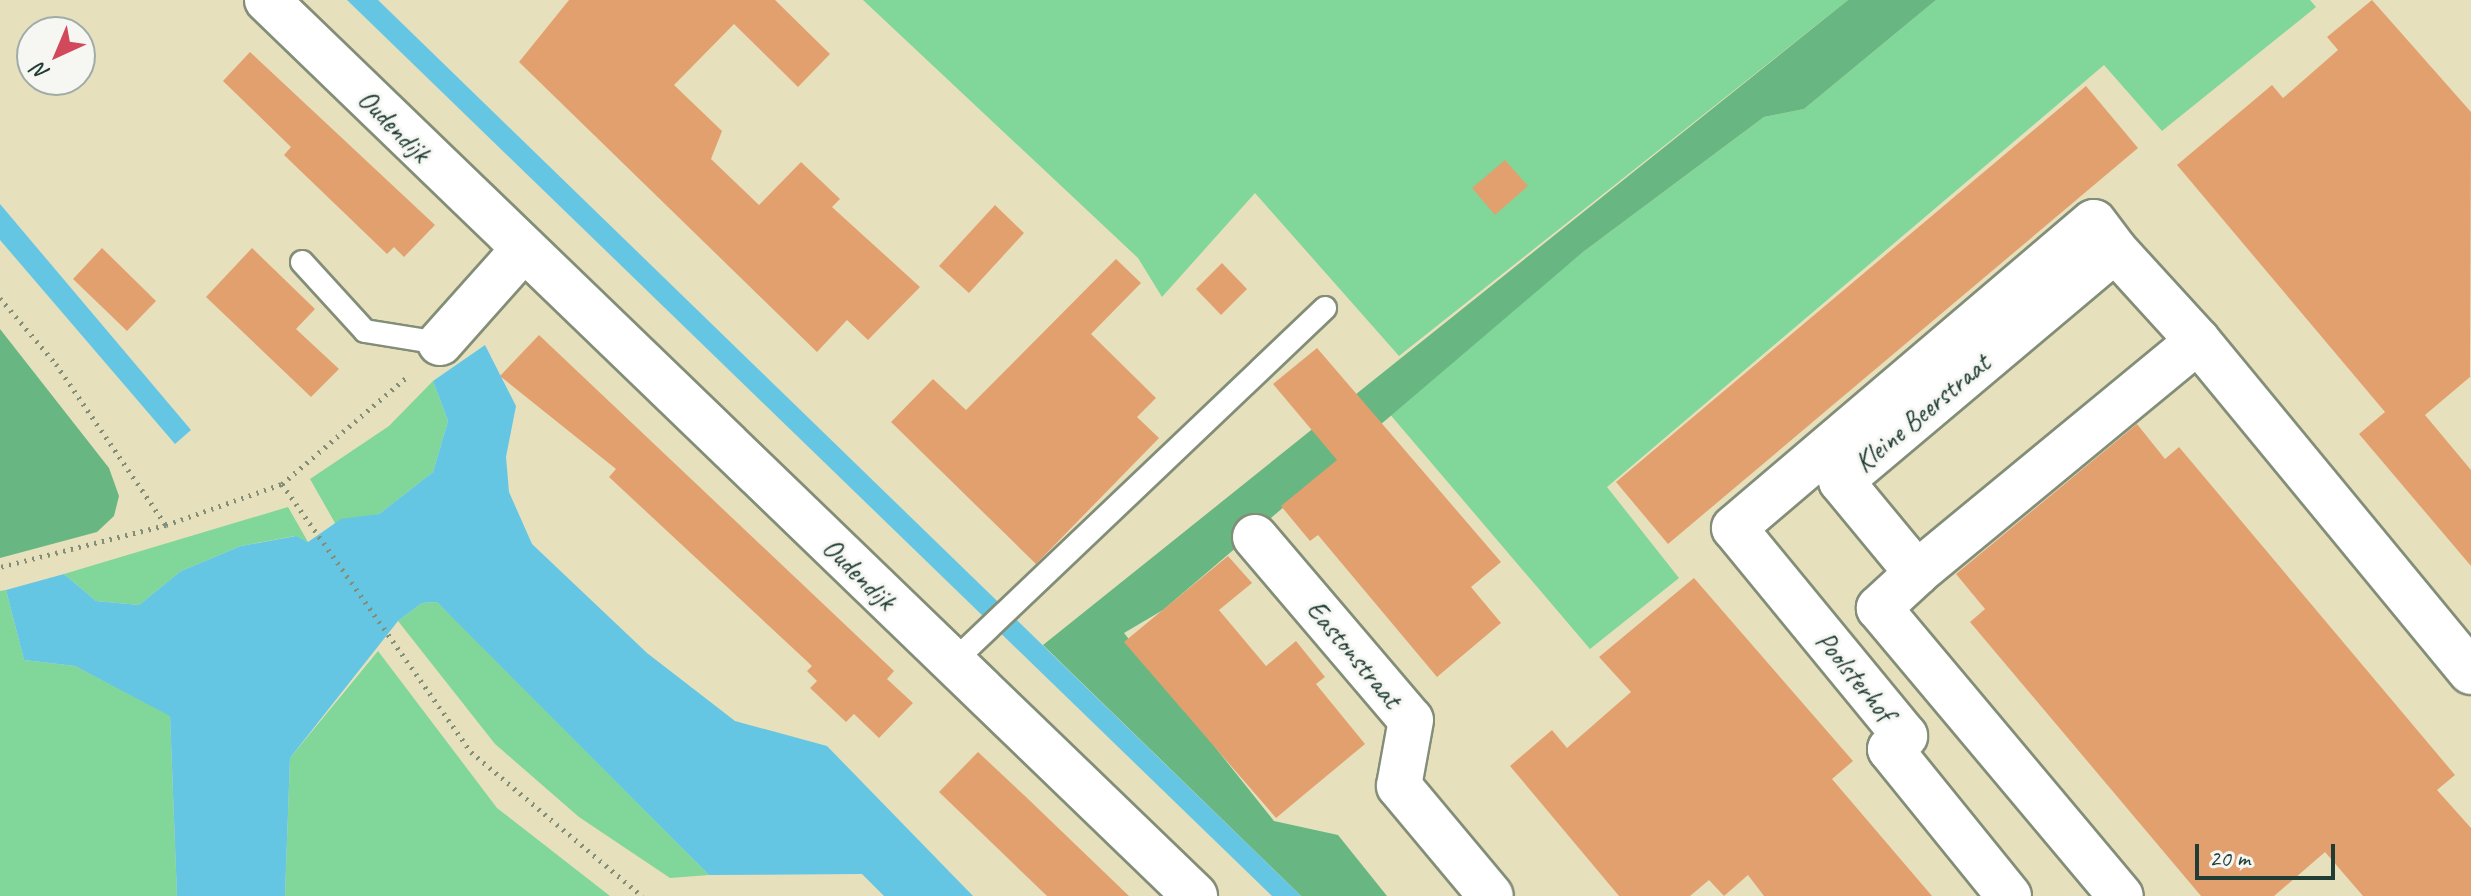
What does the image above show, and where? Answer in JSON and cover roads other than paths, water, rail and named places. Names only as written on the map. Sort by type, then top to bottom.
[{"type":"street","name":"Oudendijk","points":[[267,0],[521,252],[1195,896]]},
{"type":"street","name":"Kleine Beerstraat","points":[[1734,528],[1829,468],[2115,250],[2198,341],[2471,672]]},
{"type":"street","points":[[440,343],[521,252]]},
{"type":"street","points":[[2121,896],[1879,608],[1917,573],[2198,341]]},
{"type":"street","name":"Kleine Beerstraat","points":[[1829,468],[1917,573]]},
{"type":"street","name":"Poolsterhof","points":[[1734,528],[1905,736],[1890,749],[2009,896]]},
{"type":"street","name":"Eastonstraat","points":[[1255,537],[1411,720],[1399,786],[1491,896]]},
{"type":"street","points":[[1876,701],[1925,662]]},
{"type":"lane","points":[[302,262],[365,331],[440,343]]},
{"type":"lane","points":[[952,663],[981,631],[1325,308]]},
{"type":"water","points":[[347,0],[378,0],[1301,896],[1272,896]]},
{"type":"water","points":[[0,204],[191,430],[175,444],[0,240]]},
{"type":"water","points":[[485,345],[516,406],[506,457],[509,492],[532,544],[647,653],[735,721],[827,746],[973,896],[884,896],[862,874],[709,875],[437,602],[422,603],[398,621],[290,758],[285,896],[177,896],[170,716],[75,666],[24,660],[6,590],[64,574],[96,601],[139,605],[181,571],[241,546],[296,536],[308,542],[341,519],[379,514],[433,472],[448,421],[433,381]]}]
